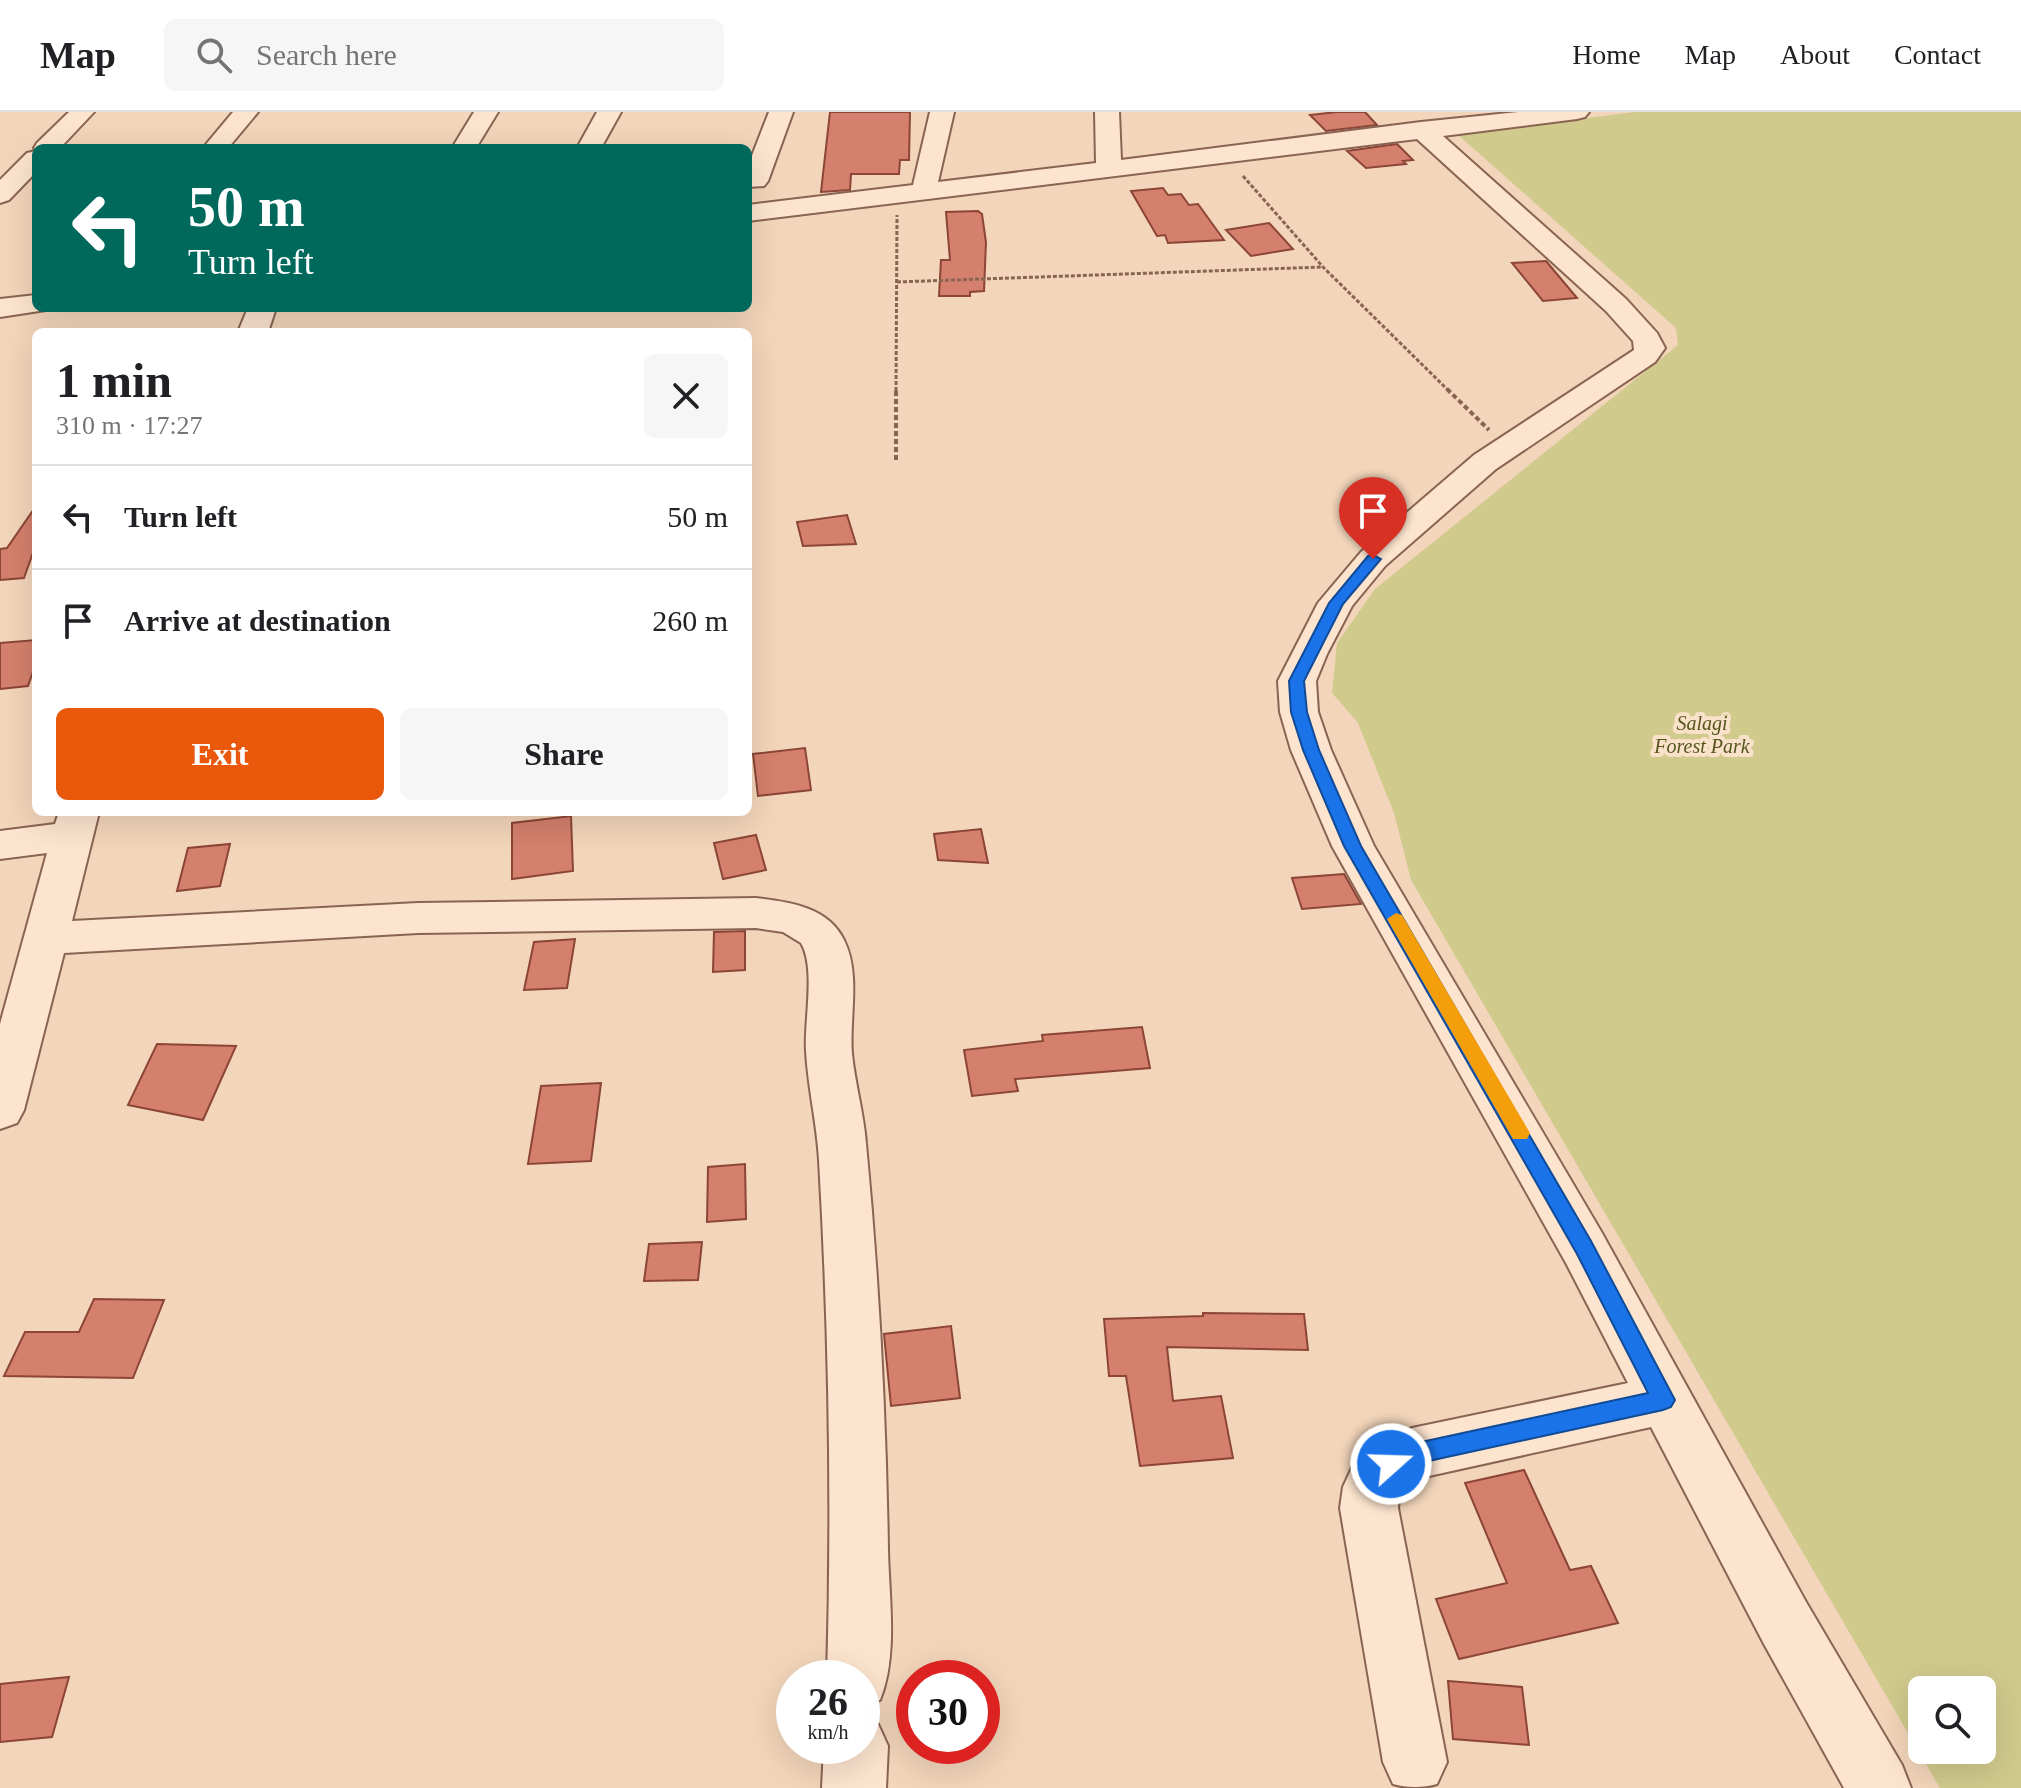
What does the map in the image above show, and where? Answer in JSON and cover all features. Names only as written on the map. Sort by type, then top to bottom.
[{"type":"street","points":[[50,144],[82,112]]},
{"type":"street","points":[[218,144],[246,112]]},
{"type":"street","points":[[466,144],[486,112]]},
{"type":"street","points":[[591,144],[609,112]]},
{"type":"street","points":[[755,181],[781,112]]},
{"type":"street","points":[[927,191],[925,180],[942,112]]},
{"type":"street","points":[[1107,112],[1109,169]]},
{"type":"street","points":[[752,212],[1577,112]]},
{"type":"street","points":[[1352,120],[1373,137]]},
{"type":"street","points":[[1421,129],[1616,305],[1647,339],[1650,348],[1645,356],[1485,462],[1373,559],[1336,603],[1297,681],[1299,712],[1353,846],[1546,1179],[1663,1400],[1879,1788]]},
{"type":"street","points":[[1,192],[32,162]]},
{"type":"street","points":[[0,308],[32,304]]},
{"type":"street","points":[[0,845],[77,824]]},
{"type":"street","points":[[0,1110],[77,824]]},
{"type":"street","points":[[46,938],[418,918],[756,913],[782,917],[815,931],[824,941],[829,984],[829,1050],[841,1132],[856,1368],[861,1537],[858,1660]]},
{"type":"street","points":[[1415,1762],[1368,1488],[1378,1474],[1412,1454],[1663,1400]]},
{"type":"street","points":[[854,1788],[855,1764]]},
{"type":"path","points":[[1223,155],[1323,267],[1507,447]]},
{"type":"path","points":[[896,460],[897,194]]},
{"type":"path","points":[[897,282],[1323,267]]},
{"type":"green space","name":"Salagi Forest Park","points":[[1635,112],[2021,112],[2021,1788],[1940,1788],[1926,1764],[1996,1764],[1996,1676],[1908,1676],[1908,1733],[1411,880],[1394,813],[1358,723],[1332,693],[1337,643],[1375,589],[1678,345],[1676,328],[1457,134]]},
{"type":"building","points":[[830,112],[910,112],[909,160],[900,160],[899,174],[851,174],[850,190],[821,192]]},
{"type":"building","points":[[1365,112],[1377,125],[1326,131],[1310,115]]},
{"type":"building","points":[[1397,144],[1413,160],[1403,161],[1406,164],[1366,168],[1347,151]]},
{"type":"building","points":[[1163,188],[1168,195],[1181,194],[1189,205],[1198,204],[1224,240],[1168,243],[1165,235],[1157,236],[1131,191]]},
{"type":"building","points":[[978,211],[982,214],[986,242],[984,291],[970,292],[970,296],[939,296],[941,260],[950,260],[946,212]]},
{"type":"building","points":[[1269,223],[1293,249],[1251,256],[1226,230]]},
{"type":"building","points":[[1546,261],[1577,298],[1543,301],[1512,263]]},
{"type":"building","points":[[32,512],[32,555],[24,578],[0,580],[0,549],[7,548]]},
{"type":"building","points":[[847,515],[856,544],[803,546],[797,522]]},
{"type":"building","points":[[32,640],[32,674],[28,686],[0,689],[0,643]]},
{"type":"building","points":[[805,748],[811,790],[758,796],[753,754]]},
{"type":"building","points":[[571,816],[573,871],[512,879],[512,823]]},
{"type":"building","points":[[981,829],[988,863],[938,860],[934,834]]},
{"type":"building","points":[[756,835],[766,870],[723,879],[714,843]]},
{"type":"building","points":[[230,844],[220,886],[177,891],[188,848]]},
{"type":"building","points":[[1344,874],[1361,904],[1302,909],[1292,878]]},
{"type":"building","points":[[745,931],[745,970],[713,972],[714,932]]},
{"type":"building","points":[[575,939],[567,988],[524,990],[534,942]]},
{"type":"building","points":[[1142,1027],[1150,1068],[1015,1079],[1018,1091],[972,1096],[964,1050],[1043,1041],[1042,1035]]},
{"type":"building","points":[[157,1044],[236,1046],[203,1120],[128,1105]]},
{"type":"building","points":[[601,1083],[591,1161],[528,1164],[541,1086]]},
{"type":"building","points":[[745,1164],[746,1219],[707,1222],[708,1167]]},
{"type":"building","points":[[702,1242],[698,1280],[644,1281],[649,1244]]},
{"type":"building","points":[[94,1299],[164,1300],[133,1378],[4,1376],[25,1332],[79,1332]]},
{"type":"building","points":[[1203,1313],[1304,1314],[1308,1350],[1167,1347],[1173,1401],[1221,1396],[1233,1458],[1140,1466],[1126,1376],[1109,1376],[1104,1319],[1203,1316]]},
{"type":"building","points":[[951,1326],[960,1398],[891,1406],[884,1334]]},
{"type":"building","points":[[1524,1470],[1570,1570],[1591,1566],[1618,1623],[1459,1659],[1436,1599],[1507,1583],[1465,1483]]},
{"type":"building","points":[[69,1677],[52,1737],[0,1742],[0,1684]]},
{"type":"building","points":[[1448,1681],[1522,1687],[1529,1745],[1453,1739]]},
{"type":"slow traffic","points":[[1396,919],[1520,1133]]},
{"type":"route","points":[[1373,559],[1336,603],[1297,681],[1299,712],[1311,750],[1353,846],[1584,1248],[1663,1400],[1412,1454],[1391,1464]]}]
